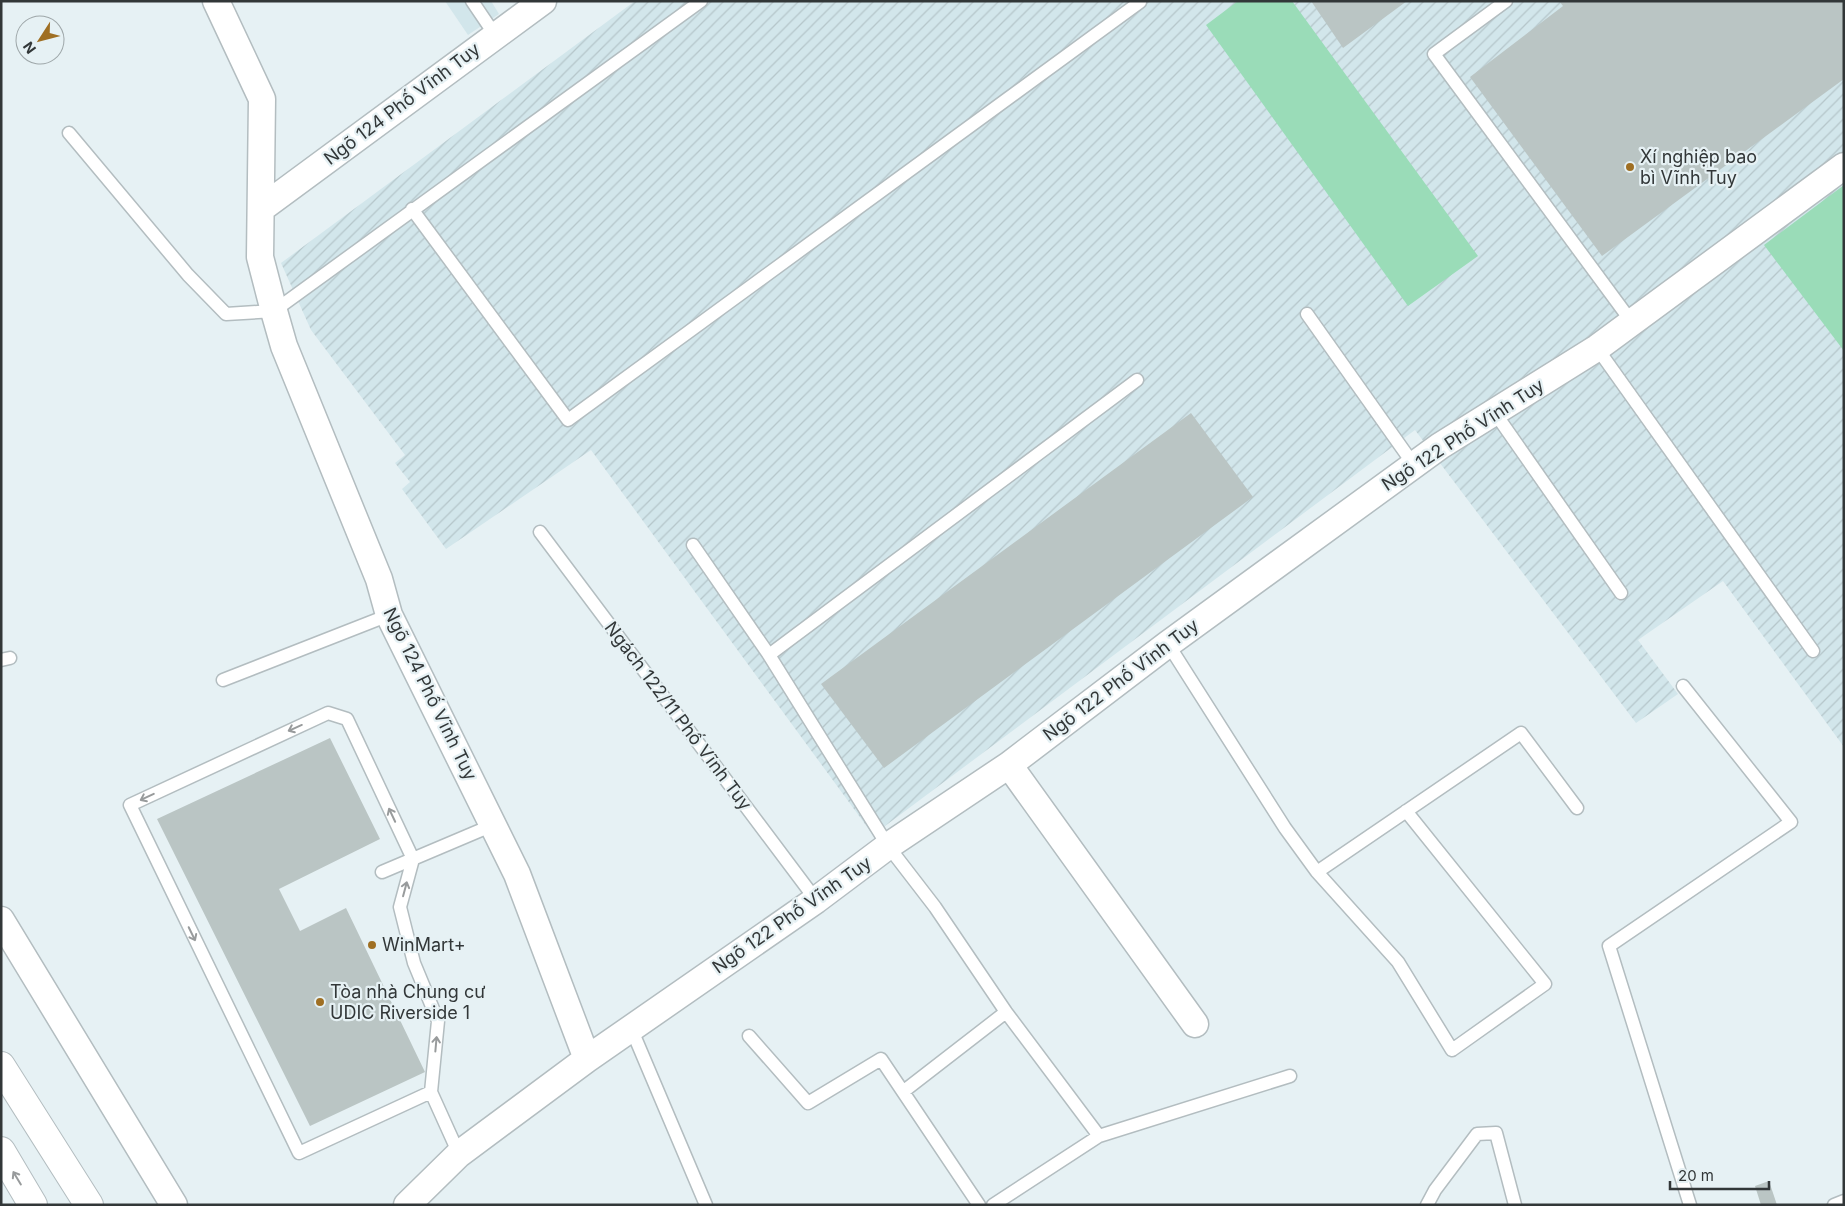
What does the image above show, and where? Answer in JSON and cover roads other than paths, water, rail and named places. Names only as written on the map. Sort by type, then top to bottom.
[{"type":"main road","points":[[1,1066],[89,1205]]},
{"type":"main road","points":[[1,1151],[33,1205]]},
{"type":"street","name":"Ngõ 124 Phố Vĩnh Tuy","points":[[216,1],[262,99],[260,257],[284,346],[379,579],[389,615],[517,874],[587,1059]]},
{"type":"street","name":"Ngõ 124 Phố Vĩnh Tuy","points":[[262,208],[543,1]]},
{"type":"street","name":"Ngõ 122 Phố Vĩnh Tuy","points":[[407,1205],[459,1154],[587,1059],[816,900],[888,846],[1008,765],[1168,644],[1440,446],[1597,348],[1844,166]]},
{"type":"street","points":[[1008,765],[1195,1024]]},
{"type":"street","points":[[1,920],[174,1205]]},
{"type":"lane","points":[[472,1],[495,35]]},
{"type":"lane","points":[[68,133],[188,275],[226,314],[274,311],[701,1]]},
{"type":"lane","points":[[1506,1],[1434,54],[1632,321]]},
{"type":"lane","points":[[412,209],[568,420],[1140,2]]},
{"type":"lane","points":[[1308,314],[1414,465]]},
{"type":"lane","points":[[1597,348],[1813,651]]},
{"type":"lane","points":[[769,655],[1137,380]]},
{"type":"lane","points":[[1494,413],[1621,593]]},
{"type":"lane","name":"Ngách 122/11 Phố Vĩnh Tuy","points":[[540,532],[816,900]]},
{"type":"lane","points":[[693,545],[769,655],[888,846],[935,907],[1006,1012],[1099,1136]]},
{"type":"lane","points":[[222,680],[389,615]]},
{"type":"lane","points":[[1168,644],[1316,872],[1398,962],[1452,1050],[1546,984],[1406,811]]},
{"type":"lane","points":[[1683,686],[1790,822],[1609,946],[1690,1205]]},
{"type":"lane","points":[[431,1092],[300,1152],[130,805],[328,713],[347,719],[413,859],[400,907],[414,964],[438,1021],[431,1092],[459,1154]]},
{"type":"lane","points":[[1316,872],[1521,733],[1577,808]]},
{"type":"lane","points":[[382,872],[493,825]]},
{"type":"lane","points":[[904,1091],[1006,1012]]},
{"type":"lane","points":[[631,1028],[706,1205]]},
{"type":"lane","points":[[749,1036],[808,1103],[882,1060],[979,1205]]},
{"type":"lane","points":[[993,1205],[1099,1136],[1290,1076]]},
{"type":"lane","points":[[1427,1205],[1435,1190],[1477,1134],[1496,1133],[1516,1205]]},
{"type":"lane","points":[[1834,1205],[1844,1201]]},
{"type":"place","name":"Xí nghiệp bao bì Vĩnh Tuy","points":[[1630,167]]},
{"type":"place","name":"WinMart+","points":[[372,945]]},
{"type":"place","name":"Tòa nhà Chung cư UDIC Riverside 1","points":[[320,1002]]}]
